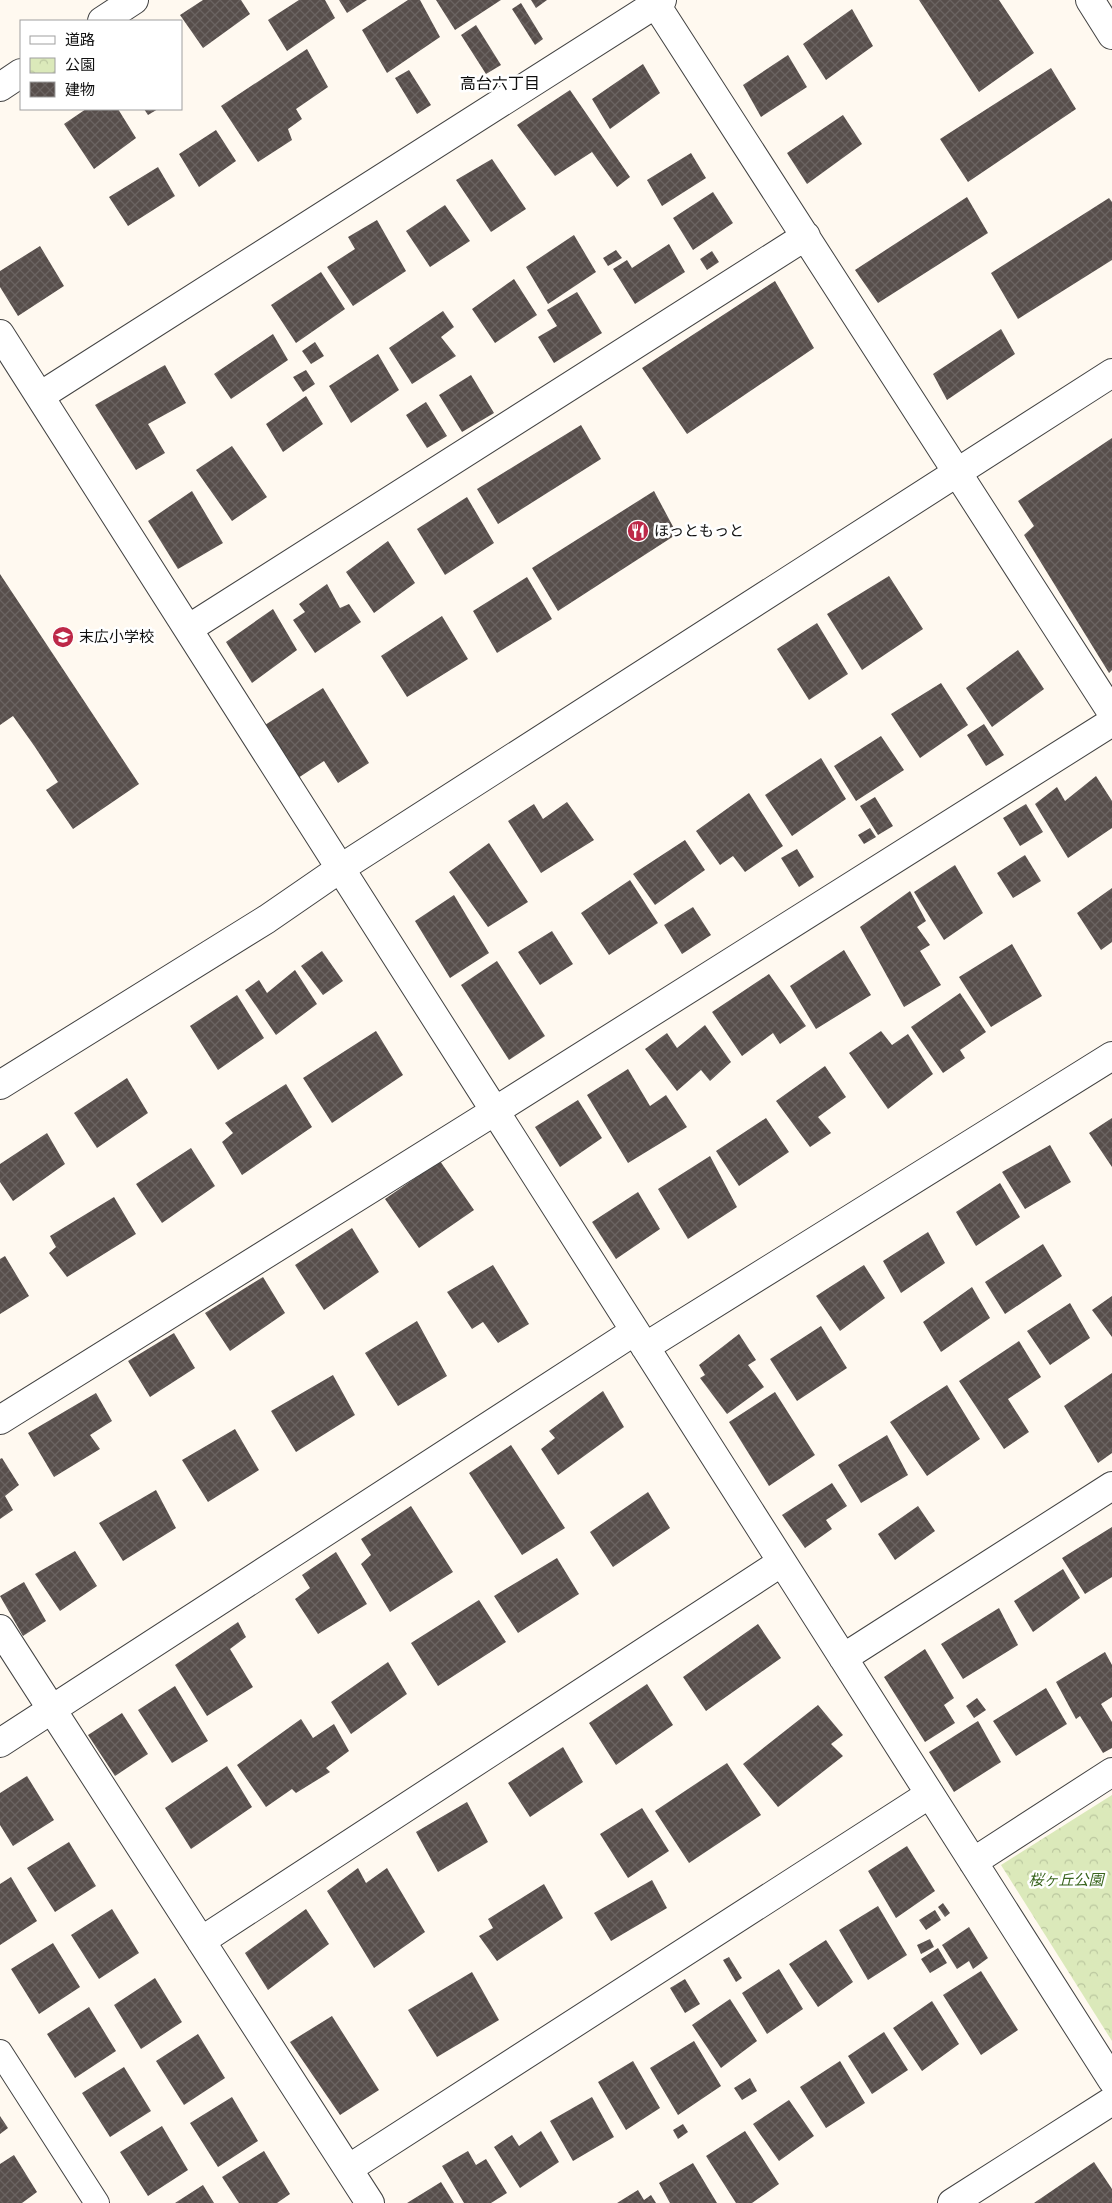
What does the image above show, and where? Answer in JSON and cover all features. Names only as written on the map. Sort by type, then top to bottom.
[{"type":"street","points":[[104,20],[134,0]]},
{"type":"street","points":[[1090,0],[1112,35]]},
{"type":"street","points":[[40,396],[657,1],[1112,713]]},
{"type":"street","points":[[0,87],[20,74]]},
{"type":"street","points":[[188,629],[806,236]]},
{"type":"street","points":[[0,334],[1112,2080]]},
{"type":"street","points":[[0,1085],[267,919],[341,868],[1112,373]]},
{"type":"street","points":[[0,1420],[496,1111],[1112,722]]},
{"type":"street","points":[[0,1743],[640,1339],[1112,1056]]},
{"type":"street","points":[[843,1658],[1112,1486]]},
{"type":"street","points":[[201,1941],[782,1562]]},
{"type":"street","points":[[0,1629],[370,2203]]},
{"type":"street","points":[[973,1862],[1112,1772]]},
{"type":"street","points":[[348,2169],[930,1794]]},
{"type":"street","points":[[952,2203],[1112,2101]]},
{"type":"lane","points":[[0,2052],[98,2203]]},
{"type":"green space","name":"桜ヶ丘公園","points":[[1112,1795],[1112,2041],[1001,1865]]},
{"type":"building","points":[[203,0],[241,0],[250,14],[203,48],[180,15]]},
{"type":"building","points":[[299,0],[325,0],[335,18],[287,51],[268,20]]},
{"type":"building","points":[[339,0],[367,0],[347,13]]},
{"type":"building","points":[[408,0],[420,0],[440,37],[387,73],[362,30]]},
{"type":"building","points":[[436,0],[501,0],[455,30]]},
{"type":"building","points":[[531,0],[547,0],[536,8]]},
{"type":"building","points":[[919,0],[999,0],[1034,53],[979,92]]},
{"type":"building","points":[[521,3],[543,39],[535,45],[512,9]]},
{"type":"building","points":[[852,9],[873,46],[826,80],[803,44]]},
{"type":"building","points":[[476,25],[501,65],[486,74],[461,35]]},
{"type":"building","points":[[307,49],[328,87],[296,109],[302,119],[288,129],[292,140],[258,162],[221,106]]},
{"type":"building","points":[[788,55],[807,87],[761,117],[743,85]]},
{"type":"building","points":[[643,64],[660,93],[610,129],[592,99]]},
{"type":"building","points":[[1051,68],[1076,109],[968,182],[940,139]]},
{"type":"building","points":[[409,70],[431,105],[417,114],[395,78]]},
{"type":"building","points":[[570,90],[630,177],[617,187],[592,152],[555,176],[517,125]]},
{"type":"building","points":[[85,110],[119,110],[136,138],[94,169],[64,124]]},
{"type":"building","points":[[145,110],[156,110],[148,115]]},
{"type":"building","points":[[843,115],[862,144],[807,184],[787,153]]},
{"type":"building","points":[[216,130],[236,161],[199,187],[179,154]]},
{"type":"building","points":[[691,153],[706,178],[662,206],[647,180]]},
{"type":"building","points":[[492,159],[526,209],[491,232],[456,180]]},
{"type":"building","points":[[158,167],[175,196],[128,226],[109,197]]},
{"type":"building","points":[[713,192],[733,223],[693,250],[673,218]]},
{"type":"building","points":[[967,197],[988,233],[878,303],[855,270]]},
{"type":"building","points":[[1109,198],[1112,202],[1112,260],[1018,319],[991,273]]},
{"type":"building","points":[[445,205],[470,241],[430,267],[406,231]]},
{"type":"building","points":[[377,220],[406,271],[353,306],[327,267],[355,249],[348,237]]},
{"type":"building","points":[[574,235],[596,272],[548,304],[526,267]]},
{"type":"building","points":[[669,244],[685,272],[635,304],[613,269],[627,260],[632,268]]},
{"type":"building","points":[[40,246],[64,286],[18,316],[0,287],[0,271]]},
{"type":"building","points":[[616,250],[622,258],[608,266],[603,258]]},
{"type":"building","points":[[712,251],[719,262],[707,270],[700,259]]},
{"type":"building","points":[[321,272],[345,309],[296,343],[271,305]]},
{"type":"building","points":[[514,279],[537,315],[495,343],[472,309]]},
{"type":"building","points":[[775,281],[814,348],[687,434],[642,368]]},
{"type":"building","points":[[577,292],[602,333],[554,363],[538,337],[557,326],[547,310]]},
{"type":"building","points":[[443,311],[454,327],[441,337],[456,356],[412,384],[389,348]]},
{"type":"building","points":[[1001,329],[1015,354],[947,400],[933,374]]},
{"type":"building","points":[[273,334],[288,360],[231,399],[214,374]]},
{"type":"building","points":[[315,342],[324,356],[311,364],[302,351]]},
{"type":"building","points":[[378,354],[399,390],[351,423],[329,386]]},
{"type":"building","points":[[165,365],[186,403],[148,424],[165,453],[136,470],[95,405]]},
{"type":"building","points":[[306,370],[315,384],[303,392],[293,377]]},
{"type":"building","points":[[471,375],[494,413],[462,432],[439,395]]},
{"type":"building","points":[[306,396],[323,424],[283,452],[266,424]]},
{"type":"building","points":[[426,402],[447,436],[427,448],[406,415]]},
{"type":"building","points":[[581,425],[601,459],[498,524],[477,489]]},
{"type":"building","points":[[1112,438],[1112,670],[1109,673],[1024,535],[1034,526],[1018,501]]},
{"type":"building","points":[[232,446],[267,497],[232,521],[196,470]]},
{"type":"building","points":[[192,491],[223,543],[178,569],[148,521]]},
{"type":"building","points":[[654,491],[677,534],[558,611],[532,568]]},
{"type":"building","points":[[467,497],[494,543],[445,575],[417,529]]},
{"type":"building","points":[[388,541],[415,583],[374,613],[346,572]]},
{"type":"building","points":[[0,574],[139,784],[73,829],[46,790],[58,782],[35,747],[13,716],[0,725]]},
{"type":"building","points":[[889,576],[923,629],[862,670],[827,614]]},
{"type":"building","points":[[527,577],[552,619],[497,653],[473,611]]},
{"type":"building","points":[[327,584],[340,608],[349,604],[361,622],[315,653],[293,620],[305,612],[299,604]]},
{"type":"building","points":[[273,609],[297,650],[252,683],[226,642]]},
{"type":"building","points":[[442,616],[468,659],[407,697],[381,656]]},
{"type":"building","points":[[817,623],[848,674],[809,700],[777,649]]},
{"type":"building","points":[[1018,650],[1044,689],[992,727],[966,688]]},
{"type":"building","points":[[941,683],[968,725],[920,758],[891,714]]},
{"type":"building","points":[[323,688],[369,763],[338,783],[324,761],[298,778],[265,725]]},
{"type":"building","points":[[984,724],[1004,755],[986,766],[967,735]]},
{"type":"building","points":[[881,736],[904,770],[856,801],[834,766]]},
{"type":"building","points":[[821,758],[846,799],[792,836],[765,795]]},
{"type":"building","points":[[1096,776],[1112,801],[1112,828],[1068,858],[1035,804],[1057,787],[1065,801]]},
{"type":"building","points":[[749,793],[783,846],[745,872],[733,856],[720,865],[696,831]]},
{"type":"building","points":[[875,797],[893,826],[878,835],[860,806]]},
{"type":"building","points":[[567,802],[594,840],[541,873],[508,821],[534,804],[543,819]]},
{"type":"building","points":[[1026,804],[1043,832],[1020,846],[1003,818]]},
{"type":"building","points":[[870,828],[876,837],[864,844],[858,835]]},
{"type":"building","points":[[685,840],[705,870],[655,905],[633,874]]},
{"type":"building","points":[[489,843],[528,902],[488,927],[449,872]]},
{"type":"building","points":[[797,849],[814,877],[799,887],[781,858]]},
{"type":"building","points":[[1025,855],[1041,881],[1013,898],[997,873]]},
{"type":"building","points":[[955,865],[983,913],[944,940],[914,892]]},
{"type":"building","points":[[630,880],[658,923],[609,955],[581,913]]},
{"type":"building","points":[[1112,888],[1112,942],[1101,950],[1077,913]]},
{"type":"building","points":[[910,891],[926,921],[917,927],[930,945],[920,951],[941,985],[904,1007],[860,927]]},
{"type":"building","points":[[454,895],[489,953],[450,978],[415,921]]},
{"type":"building","points":[[693,907],[711,935],[682,954],[664,925]]},
{"type":"building","points":[[552,931],[573,964],[540,985],[518,952]]},
{"type":"building","points":[[1012,944],[1042,996],[991,1027],[959,977]]},
{"type":"building","points":[[844,950],[871,995],[816,1029],[790,986]]},
{"type":"building","points":[[322,951],[343,981],[323,995],[301,966]]},
{"type":"building","points":[[497,961],[545,1036],[509,1060],[461,985]]},
{"type":"building","points":[[295,970],[317,1004],[276,1035],[245,990],[259,980],[267,993]]},
{"type":"building","points":[[769,974],[806,1026],[780,1044],[773,1033],[742,1056],[712,1012]]},
{"type":"building","points":[[960,993],[986,1032],[960,1050],[965,1058],[943,1073],[911,1027]]},
{"type":"building","points":[[237,995],[264,1038],[218,1070],[190,1026]]},
{"type":"building","points":[[705,1025],[731,1062],[710,1081],[701,1070],[677,1091],[645,1049],[667,1033],[677,1048]]},
{"type":"building","points":[[376,1031],[403,1075],[332,1123],[303,1078]]},
{"type":"building","points":[[881,1031],[892,1045],[908,1034],[933,1074],[888,1109],[849,1053]]},
{"type":"building","points":[[825,1066],[846,1097],[818,1117],[831,1133],[810,1147],[776,1101]]},
{"type":"building","points":[[628,1069],[650,1106],[666,1095],[687,1127],[628,1163],[587,1095]]},
{"type":"building","points":[[127,1078],[148,1113],[97,1148],[74,1113]]},
{"type":"building","points":[[286,1084],[312,1127],[242,1175],[222,1142],[233,1133],[225,1123]]},
{"type":"building","points":[[578,1100],[602,1138],[560,1167],[535,1127]]},
{"type":"building","points":[[766,1118],[789,1152],[739,1186],[716,1151]]},
{"type":"building","points":[[1112,1118],[1112,1167],[1089,1133]]},
{"type":"building","points":[[47,1133],[65,1164],[13,1201],[0,1182],[0,1164]]},
{"type":"building","points":[[1050,1145],[1071,1182],[1025,1209],[1002,1172]]},
{"type":"building","points":[[191,1148],[215,1186],[162,1223],[136,1184]]},
{"type":"building","points":[[710,1156],[737,1207],[688,1239],[658,1189]]},
{"type":"building","points":[[440,1161],[474,1210],[419,1248],[385,1199]]},
{"type":"building","points":[[1000,1183],[1020,1217],[976,1246],[956,1212]]},
{"type":"building","points":[[638,1192],[660,1229],[616,1259],[592,1222]]},
{"type":"building","points":[[114,1197],[136,1234],[67,1277],[49,1253],[56,1247],[50,1236]]},
{"type":"building","points":[[352,1228],[379,1272],[324,1310],[295,1265]]},
{"type":"building","points":[[928,1232],[945,1263],[901,1293],[883,1261]]},
{"type":"building","points":[[1043,1244],[1062,1276],[1005,1314],[985,1282]]},
{"type":"building","points":[[5,1256],[29,1296],[0,1314],[0,1259]]},
{"type":"building","points":[[493,1265],[529,1324],[498,1343],[483,1322],[472,1329],[447,1292]]},
{"type":"building","points":[[864,1265],[885,1298],[840,1331],[816,1296]]},
{"type":"building","points":[[263,1277],[285,1313],[230,1351],[205,1313]]},
{"type":"building","points":[[972,1287],[990,1318],[941,1352],[923,1322]]},
{"type":"building","points":[[1112,1296],[1112,1337],[1092,1310]]},
{"type":"building","points":[[1070,1303],[1090,1338],[1050,1365],[1027,1331]]},
{"type":"building","points":[[417,1321],[447,1376],[398,1406],[365,1353]]},
{"type":"building","points":[[821,1326],[847,1368],[797,1401],[770,1359]]},
{"type":"building","points":[[174,1333],[195,1368],[150,1397],[128,1361]]},
{"type":"building","points":[[739,1334],[756,1360],[748,1365],[764,1387],[727,1414],[700,1378],[705,1375],[699,1365]]},
{"type":"building","points":[[1019,1341],[1041,1377],[1008,1399],[1029,1432],[1004,1449],[959,1381]]},
{"type":"building","points":[[1112,1373],[1112,1453],[1098,1463],[1064,1406]]},
{"type":"building","points":[[333,1375],[355,1415],[296,1452],[271,1411]]},
{"type":"building","points":[[947,1385],[980,1439],[927,1476],[890,1422]]},
{"type":"building","points":[[603,1391],[624,1427],[558,1475],[541,1449],[555,1438],[549,1431]]},
{"type":"building","points":[[775,1392],[815,1455],[769,1486],[729,1422]]},
{"type":"building","points":[[96,1393],[112,1421],[90,1435],[100,1449],[54,1477],[28,1433]]},
{"type":"building","points":[[235,1429],[259,1470],[208,1502],[182,1460]]},
{"type":"building","points":[[887,1435],[908,1475],[861,1503],[838,1465]]},
{"type":"building","points":[[511,1445],[565,1528],[522,1555],[469,1473]]},
{"type":"building","points":[[2,1458],[19,1485],[5,1496],[13,1510],[0,1519],[0,1459]]},
{"type":"building","points":[[832,1483],[847,1506],[826,1520],[832,1529],[805,1548],[782,1515]]},
{"type":"building","points":[[156,1490],[176,1528],[123,1561],[99,1523]]},
{"type":"building","points":[[648,1492],[670,1528],[613,1567],[590,1532]]},
{"type":"building","points":[[411,1506],[453,1572],[390,1612],[361,1564],[371,1555],[361,1539]]},
{"type":"building","points":[[918,1506],[935,1531],[895,1560],[878,1534]]},
{"type":"building","points":[[1112,1527],[1112,1577],[1085,1594],[1062,1558]]},
{"type":"building","points":[[75,1551],[97,1586],[60,1611],[35,1574]]},
{"type":"building","points":[[336,1552],[367,1604],[318,1634],[295,1599],[310,1588],[302,1575]]},
{"type":"building","points":[[557,1558],[579,1594],[518,1633],[494,1596]]},
{"type":"building","points":[[1063,1569],[1080,1598],[1033,1632],[1014,1601]]},
{"type":"building","points":[[24,1582],[46,1621],[23,1636],[0,1596]]},
{"type":"building","points":[[479,1600],[506,1642],[438,1686],[411,1643]]},
{"type":"building","points":[[999,1608],[1018,1645],[963,1679],[941,1644]]},
{"type":"building","points":[[238,1622],[246,1637],[230,1649],[253,1687],[207,1716],[175,1665]]},
{"type":"building","points":[[758,1624],[781,1658],[706,1711],[683,1677]]},
{"type":"building","points":[[925,1649],[954,1698],[944,1705],[955,1723],[925,1742],[884,1677]]},
{"type":"building","points":[[1105,1652],[1112,1665],[1112,1697],[1101,1704],[1112,1722],[1112,1748],[1103,1753],[1080,1716],[1076,1719],[1056,1682]]},
{"type":"building","points":[[388,1662],[407,1694],[351,1734],[331,1702]]},
{"type":"building","points":[[647,1684],[673,1725],[616,1765],[589,1723]]},
{"type":"building","points":[[175,1686],[208,1741],[172,1763],[138,1710]]},
{"type":"building","points":[[1046,1688],[1067,1724],[1016,1756],[993,1721]]},
{"type":"building","points":[[977,1698],[986,1710],[974,1718],[966,1706]]},
{"type":"building","points":[[818,1705],[843,1735],[831,1744],[843,1756],[778,1807],[743,1764]]},
{"type":"building","points":[[122,1713],[148,1754],[115,1776],[88,1735]]},
{"type":"building","points":[[301,1719],[313,1738],[334,1724],[349,1751],[326,1768],[330,1772],[296,1793],[292,1789],[266,1807],[237,1765]]},
{"type":"building","points":[[978,1721],[1001,1762],[954,1792],[929,1752]]},
{"type":"building","points":[[563,1747],[583,1782],[530,1817],[508,1783]]},
{"type":"building","points":[[727,1763],[761,1815],[689,1863],[655,1811]]},
{"type":"building","points":[[227,1766],[252,1807],[191,1849],[165,1808]]},
{"type":"building","points":[[27,1776],[54,1820],[13,1846],[0,1825],[0,1793]]},
{"type":"building","points":[[467,1802],[488,1842],[438,1872],[416,1832]]},
{"type":"building","points":[[642,1808],[669,1851],[628,1878],[600,1834]]},
{"type":"building","points":[[69,1842],[96,1886],[55,1912],[27,1868]]},
{"type":"building","points":[[907,1846],[935,1891],[896,1918],[868,1871]]},
{"type":"building","points":[[358,1868],[366,1883],[387,1868],[425,1932],[374,1968],[327,1891]]},
{"type":"building","points":[[11,1877],[37,1921],[0,1945],[0,1884]]},
{"type":"building","points":[[652,1880],[667,1908],[611,1941],[594,1913]]},
{"type":"building","points":[[544,1884],[563,1918],[497,1961],[479,1936],[493,1928],[488,1919]]},
{"type":"building","points":[[943,1903],[950,1913],[945,1917],[938,1907]]},
{"type":"building","points":[[878,1906],[907,1955],[868,1980],[839,1930]]},
{"type":"building","points":[[112,1909],[139,1953],[99,1979],[71,1935]]},
{"type":"building","points":[[306,1909],[329,1944],[268,1990],[245,1953]]},
{"type":"building","points":[[935,1910],[941,1920],[926,1930],[919,1920]]},
{"type":"building","points":[[969,1927],[988,1958],[973,1969],[969,1961],[957,1969],[942,1945]]},
{"type":"building","points":[[930,1939],[934,1947],[921,1954],[917,1945]]},
{"type":"building","points":[[826,1940],[853,1982],[818,2007],[789,1964]]},
{"type":"building","points":[[53,1943],[80,1987],[39,2014],[11,1969]]},
{"type":"building","points":[[938,1948],[947,1963],[930,1973],[921,1959]]},
{"type":"building","points":[[729,1957],[742,1978],[736,1982],[723,1960]]},
{"type":"building","points":[[779,1969],[803,2009],[767,2034],[742,1993]]},
{"type":"building","points":[[981,1971],[1018,2030],[981,2055],[943,1995]]},
{"type":"building","points":[[472,1972],[499,2020],[437,2057],[408,2010]]},
{"type":"building","points":[[155,1978],[182,2022],[141,2049],[114,2005]]},
{"type":"building","points":[[685,1979],[700,2004],[685,2013],[670,1988]]},
{"type":"building","points":[[730,1999],[757,2041],[721,2068],[692,2025]]},
{"type":"building","points":[[932,2001],[959,2044],[922,2071],[893,2028]]},
{"type":"building","points":[[89,2007],[116,2051],[75,2078],[47,2034]]},
{"type":"building","points":[[332,2016],[379,2090],[340,2115],[290,2042]]},
{"type":"building","points":[[884,2032],[908,2070],[872,2094],[848,2056]]},
{"type":"building","points":[[198,2034],[225,2078],[184,2105],[156,2061]]},
{"type":"building","points":[[694,2041],[721,2086],[678,2115],[650,2068]]},
{"type":"building","points":[[633,2061],[660,2108],[626,2130],[598,2082]]},
{"type":"building","points":[[840,2061],[865,2103],[826,2128],[800,2087]]},
{"type":"building","points":[[124,2067],[151,2111],[110,2137],[82,2093]]},
{"type":"building","points":[[750,2078],[757,2091],[742,2100],[734,2088]]},
{"type":"building","points":[[232,2097],[258,2141],[218,2167],[190,2123]]},
{"type":"building","points":[[592,2097],[614,2137],[573,2161],[550,2121]]},
{"type":"building","points":[[789,2100],[814,2136],[779,2161],[753,2124]]},
{"type":"building","points":[[0,2116],[8,2128],[0,2134]]},
{"type":"building","points":[[683,2124],[688,2132],[678,2139],[673,2130]]},
{"type":"building","points":[[162,2126],[188,2170],[148,2196],[120,2152]]},
{"type":"building","points":[[541,2131],[559,2162],[520,2188],[494,2147],[512,2135],[519,2146]]},
{"type":"building","points":[[745,2131],[779,2184],[752,2203],[736,2203],[706,2156]]},
{"type":"building","points":[[264,2151],[290,2194],[277,2203],[239,2203],[222,2177]]},
{"type":"building","points":[[468,2151],[476,2165],[486,2159],[507,2193],[491,2203],[464,2203],[442,2166]]},
{"type":"building","points":[[14,2155],[37,2192],[22,2203],[0,2203],[0,2164]]},
{"type":"building","points":[[1094,2162],[1112,2189],[1112,2203],[1034,2203]]},
{"type":"building","points":[[693,2163],[717,2203],[670,2203],[659,2183]]},
{"type":"building","points":[[441,2182],[454,2203],[407,2203]]},
{"type":"building","points":[[203,2185],[214,2203],[175,2203]]},
{"type":"building","points":[[638,2190],[644,2200],[651,2195],[656,2203],[617,2203]]},
{"type":"place","name":"ほっともっと","points":[[638,531]]},
{"type":"place","name":"末広小学校","points":[[63,637]]},
{"type":"district","name":"高台六丁目","points":[[500,84]]}]
